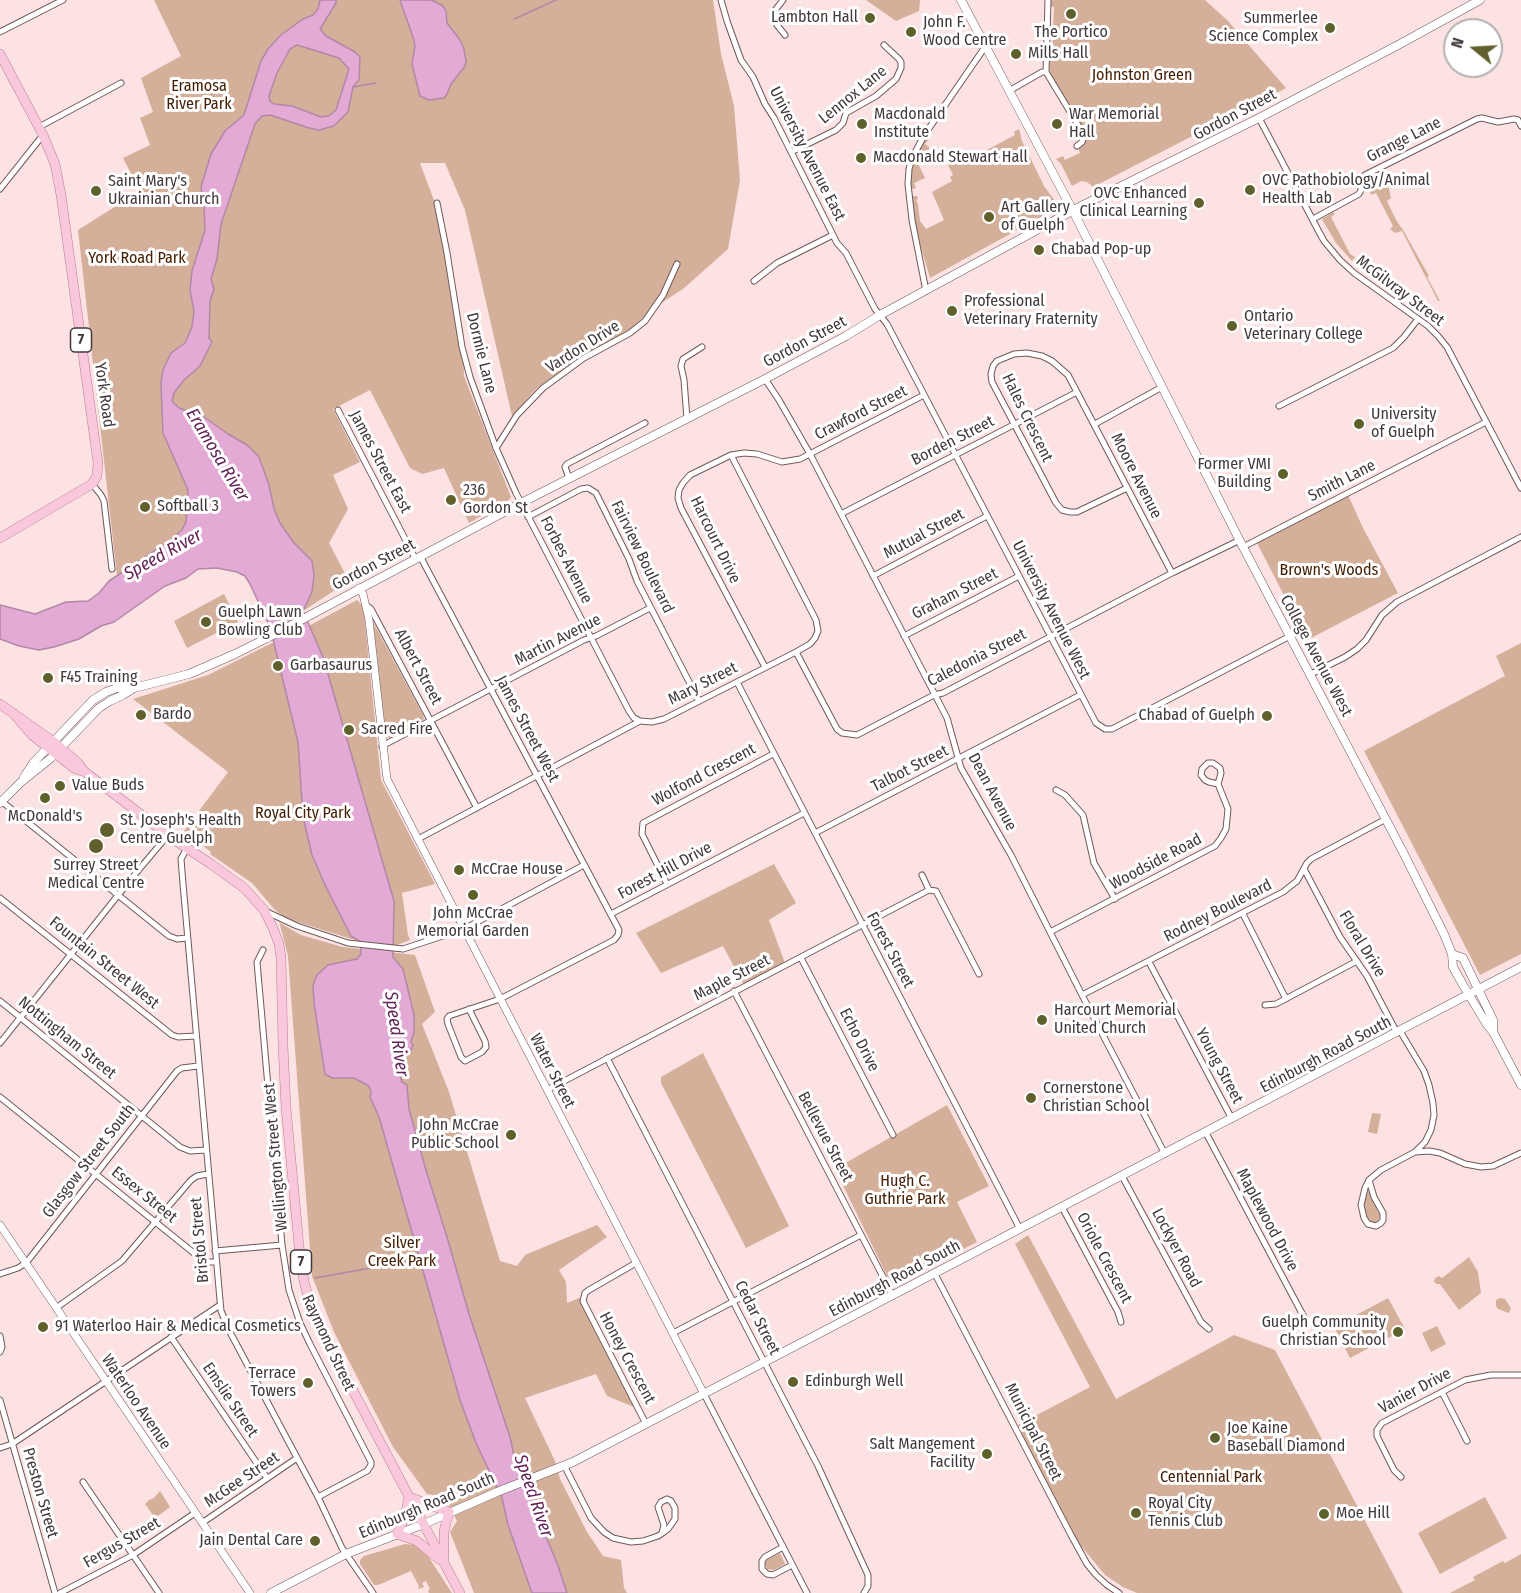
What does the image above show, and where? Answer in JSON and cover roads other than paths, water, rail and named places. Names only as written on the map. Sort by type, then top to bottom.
[{"type":"main road","name":"College Avenue West","points":[[961,0],[1386,819],[1439,924],[1452,954],[1454,967],[1468,995],[1493,1032]]},
{"type":"main road","name":"Gordon Street","points":[[1,802],[20,783],[34,762],[55,748],[99,708],[134,688],[189,674],[273,635],[417,557],[765,379],[1072,211],[1259,118],[1480,0]]},
{"type":"main road","name":"York Road","points":[[0,54],[41,131],[55,164],[99,463],[97,476],[92,484]]},
{"type":"main road","points":[[0,538],[92,484]]},
{"type":"main road","name":"7","points":[[0,704],[15,715],[32,735],[55,748]]},
{"type":"main road","name":"Wellington Street West","points":[[55,748],[78,763],[85,772],[168,835],[240,885],[264,910],[273,928],[281,958],[282,1046],[300,1256],[310,1304],[320,1329],[460,1593]]},
{"type":"main road","name":"College Avenue West","points":[[1452,954],[1463,958],[1493,1020],[1493,1032]]},
{"type":"main road","name":"Edinburgh Road South","points":[[271,1593],[346,1554],[573,1462],[1521,967]]},
{"type":"main road","points":[[1493,1032],[1521,1085]]},
{"type":"main road","points":[[409,1497],[449,1512],[444,1530],[445,1564],[417,1541],[397,1534],[405,1516],[409,1497]]},
{"type":"street","points":[[0,32],[63,0]]},
{"type":"street","name":"University Avenue East","points":[[721,0],[741,60],[753,77],[837,243],[846,253],[880,315]]},
{"type":"street","points":[[783,0],[776,9],[775,20],[785,34]]},
{"type":"street","points":[[1048,0],[1046,72],[1084,135],[1082,142],[1077,146]]},
{"type":"street","name":"Lennox Lane","points":[[791,152],[836,130],[843,123],[846,113],[876,96],[896,79],[901,62],[884,45]]},
{"type":"street","points":[[926,291],[909,205],[910,162],[932,124],[985,47]]},
{"type":"street","points":[[1009,91],[1042,72],[1046,72]]},
{"type":"street","points":[[0,189],[41,131],[121,83]]},
{"type":"street","name":"McGilvray Street","points":[[1259,118],[1324,241],[1344,265],[1418,319],[1447,347],[1521,488]]},
{"type":"street","name":"Grange Lane","points":[[1313,219],[1359,194],[1365,175],[1477,119],[1500,122],[1514,119],[1518,120],[1521,126]]},
{"type":"street","name":"Dormie Lane","points":[[437,203],[462,347],[470,377],[496,448],[521,503]]},
{"type":"street","points":[[754,281],[777,263],[833,235]]},
{"type":"street","name":"Vardon Drive","points":[[496,448],[517,415],[543,388],[584,358],[630,333],[645,321],[663,295],[677,264]]},
{"type":"street","name":"University Avenue West","points":[[880,315],[887,324],[1096,723],[1106,729],[1112,729],[1290,636]]},
{"type":"street","points":[[1279,406],[1393,348],[1418,319]]},
{"type":"street","points":[[687,419],[681,366],[683,359],[702,347]]},
{"type":"street","name":"Hales Crescent","points":[[1077,392],[1068,375],[1058,365],[1042,356],[1027,353],[1014,354],[997,360],[990,374],[1014,425],[1062,510],[1077,512],[1127,488]]},
{"type":"street","name":"Dean Avenue","points":[[765,379],[810,454],[947,718],[958,759],[968,781],[1011,855],[1165,1154]]},
{"type":"street","points":[[1095,424],[1162,387]]},
{"type":"street","name":"Moore Avenue","points":[[1077,392],[1172,573]]},
{"type":"street","name":"Borden Street","points":[[841,514],[1077,392]]},
{"type":"street","name":"Crawford Street","points":[[810,454],[924,395]]},
{"type":"street","name":"James Street East","points":[[338,410],[417,557]]},
{"type":"street","name":"Smith Lane","points":[[1241,543],[1486,422]]},
{"type":"street","points":[[569,478],[565,467],[567,464],[645,423]]},
{"type":"street","name":"Harcourt Drive","points":[[765,667],[681,508],[678,498],[682,483],[690,476],[731,455],[757,454],[782,462],[800,459],[810,454]]},
{"type":"street","name":"Mary Street","points":[[418,839],[640,722],[664,719],[796,652],[810,644],[815,638],[819,631],[816,620],[731,455]]},
{"type":"street","points":[[92,484],[104,501],[112,569]]},
{"type":"street","name":"Fairview Boulevard","points":[[528,517],[581,489],[588,488],[596,493],[629,558],[650,608],[699,700]]},
{"type":"street","name":"Forbes Avenue","points":[[521,503],[629,711],[640,722]]},
{"type":"street","name":"Mutual Street","points":[[873,576],[987,516]]},
{"type":"street","points":[[1311,674],[1357,649],[1366,640],[1383,614],[1397,602],[1521,537]]},
{"type":"street","name":"Caledonia Street","points":[[796,652],[837,729],[842,733],[857,735],[934,695],[943,693],[1172,573],[1241,543]]},
{"type":"street","name":"James Street West","points":[[417,557],[611,914]]},
{"type":"street","name":"Graham Street","points":[[904,636],[1019,576]]},
{"type":"street","name":"Water Street","points":[[359,588],[363,594],[369,620],[387,779],[807,1593]]},
{"type":"street","name":"Albert Street","points":[[365,604],[371,609],[477,808]]},
{"type":"street","name":"Martin Avenue","points":[[382,746],[650,608]]},
{"type":"street","name":"Forest Street","points":[[737,682],[1020,1229]]},
{"type":"street","name":"Talbot Street","points":[[814,833],[1080,695]]},
{"type":"street","name":"Wolfond Crescent","points":[[667,884],[642,834],[644,824],[773,754]]},
{"type":"street","name":"Woodside Road","points":[[1050,933],[1215,846],[1226,829],[1228,820],[1228,808],[1218,784]]},
{"type":"street","points":[[1056,790],[1065,795],[1083,815],[1094,863],[1114,899]]},
{"type":"street","points":[[1,802],[169,936],[177,939],[187,938]]},
{"type":"street","name":"Forest Hill Drive","points":[[469,1009],[486,1047],[482,1052],[465,1060],[461,1057],[448,1024],[447,1019],[452,1014],[501,999],[614,940],[619,930],[611,914],[804,813]]},
{"type":"street","name":"Rodney Boulevard","points":[[1082,995],[1283,892],[1297,881],[1311,859],[1386,819]]},
{"type":"street","points":[[0,1043],[168,835]]},
{"type":"street","name":"Bristol Street","points":[[187,848],[181,863],[220,1305],[232,1336],[346,1554],[373,1593]]},
{"type":"street","points":[[264,910],[297,926],[334,939],[400,950],[464,928],[584,865]]},
{"type":"street","name":"Floral Drive","points":[[1304,868],[1340,937],[1367,976],[1398,1032],[1424,1071],[1434,1109],[1433,1121],[1428,1136],[1415,1152]]},
{"type":"street","points":[[922,874],[929,890],[936,891],[979,974]]},
{"type":"street","name":"Maple Street","points":[[547,1090],[929,890]]},
{"type":"street","name":"Fountain Street West","points":[[0,898],[172,1035],[196,1036]]},
{"type":"street","points":[[1243,914],[1286,999]]},
{"type":"street","name":"Raymond Street","points":[[263,950],[257,962],[282,1245],[289,1290],[300,1323],[371,1462],[367,1471],[318,1497]]},
{"type":"street","name":"Echo Drive","points":[[801,958],[893,1135]]},
{"type":"street","name":"Young Street","points":[[1149,962],[1232,1119]]},
{"type":"street","points":[[1265,1005],[1276,1004],[1357,962]]},
{"type":"street","name":"Bellevue Street","points":[[734,991],[893,1296]]},
{"type":"street","name":"Nottingham Street","points":[[0,1001],[184,1149],[206,1150]]},
{"type":"street","name":"Cedar Street","points":[[607,1058],[818,1466],[868,1575],[868,1586],[864,1593]]},
{"type":"street","name":"Glasgow Street South","points":[[0,1274],[17,1269],[26,1263],[177,1071],[198,1066]]},
{"type":"street","name":"Essex Street","points":[[0,1097],[205,1262],[216,1262]]},
{"type":"street","name":"Maplewood Drive","points":[[1206,1133],[1305,1319]]},
{"type":"street","points":[[1370,1180],[1374,1197],[1383,1213],[1383,1220],[1376,1226],[1366,1222],[1362,1210],[1362,1198],[1370,1180],[1380,1170],[1415,1152],[1440,1153],[1465,1164],[1481,1167],[1493,1166],[1521,1153]]},
{"type":"street","points":[[57,1308],[122,1261],[191,1180],[196,1176],[208,1174]]},
{"type":"street","name":"Lockyer Road","points":[[1122,1176],[1201,1322],[1209,1329]]},
{"type":"street","name":"Oriole Crescent","points":[[1062,1207],[1118,1312],[1121,1322]]},
{"type":"street","name":"Waterloo Avenue","points":[[0,1225],[250,1593]]},
{"type":"street","points":[[673,1333],[861,1235]]},
{"type":"street","points":[[215,1251],[282,1245]]},
{"type":"street","name":"Honey Crescent","points":[[636,1263],[589,1290],[585,1293],[583,1301],[646,1424]]},
{"type":"street","name":"Municipal Street","points":[[935,1274],[1087,1564],[1107,1585],[1119,1593]]},
{"type":"street","points":[[0,1448],[12,1444],[220,1305]]},
{"type":"street","points":[[0,1336],[2,1347],[0,1352]]},
{"type":"street","name":"Emslie Street","points":[[171,1337],[267,1478]]},
{"type":"street","name":"Vanier Drive","points":[[1401,1477],[1394,1470],[1377,1436],[1382,1423],[1461,1382],[1495,1374],[1521,1375]]},
{"type":"street","points":[[1442,1392],[1467,1442]]},
{"type":"street","name":"Preston Street","points":[[0,1400],[55,1593]]},
{"type":"street","name":"McGee Street","points":[[202,1523],[297,1458]]},
{"type":"street","points":[[564,1465],[591,1518],[604,1532],[613,1538],[631,1542],[649,1540],[662,1533],[674,1522],[676,1516],[673,1504],[667,1499],[658,1507],[664,1526],[662,1533]]},
{"type":"street","points":[[83,1482],[159,1593]]},
{"type":"street","name":"Fergus Street","points":[[60,1593],[133,1555],[195,1514]]},
{"type":"street","points":[[783,1547],[764,1557],[761,1563],[762,1569],[766,1574],[773,1575],[792,1566]]},
{"type":"water","points":[[320,0],[336,0],[320,29],[326,36],[360,57],[359,80],[353,87],[348,112],[334,126],[319,130],[270,115],[262,116],[255,124],[221,224],[217,259],[211,279],[214,289],[210,301],[209,338],[212,342],[200,366],[184,380],[174,393],[172,401],[179,408],[204,417],[247,445],[259,457],[280,523],[294,543],[312,561],[314,575],[312,592],[303,611],[323,657],[394,901],[393,957],[403,969],[414,1015],[414,1032],[411,1042],[413,1045],[399,1073],[402,1082],[407,1085],[409,1109],[425,1167],[469,1314],[510,1437],[516,1465],[557,1563],[567,1593],[532,1593],[508,1525],[502,1498],[476,1443],[460,1400],[379,1117],[370,1097],[369,1086],[354,1078],[332,1078],[325,1074],[313,985],[317,975],[328,965],[357,959],[361,954],[361,942],[351,936],[312,855],[303,817],[298,742],[270,627],[250,584],[245,576],[237,572],[217,568],[198,569],[186,578],[165,586],[114,622],[101,626],[79,639],[39,650],[0,639],[0,605],[35,614],[66,602],[88,601],[109,581],[171,540],[182,530],[186,522],[188,490],[163,433],[161,383],[163,370],[171,353],[185,343],[192,327],[194,311],[190,290],[192,271],[205,230],[201,187],[211,154],[225,131],[244,115],[261,61],[268,49],[281,35],[303,19],[313,15],[318,9]],"holes":[[[297,45],[339,58],[349,69],[336,110],[329,116],[321,117],[292,106],[274,104],[270,101],[269,96],[277,73],[290,49]]]},
{"type":"water","points":[[400,0],[432,0],[443,6],[447,23],[460,40],[464,49],[465,66],[451,84],[444,98],[429,100],[420,96],[412,64],[414,40]]},
{"type":"waterway","points":[[514,19],[556,0]]},
{"type":"waterway","points":[[353,87],[376,83]]},
{"type":"waterway","points":[[315,1278],[421,1259]]},
{"type":"place","name":"The Portico","points":[[1071,14]]},
{"type":"place","name":"Lambton Hall","points":[[870,18]]},
{"type":"place","name":"Summerlee Science Complex","points":[[1330,28]]},
{"type":"place","name":"John F. Wood Centre","points":[[911,32]]},
{"type":"place","name":"Mills Hall","points":[[1016,54]]},
{"type":"place","name":"Macdonald Institute","points":[[862,124]]},
{"type":"place","name":"War Memorial Hall","points":[[1057,124]]},
{"type":"place","name":"Macdonald Stewart Hall","points":[[861,158]]},
{"type":"place","name":"OVC Pathobiology/Animal Health Lab","points":[[1250,190]]},
{"type":"place","name":"Saint Mary's Ukrainian Church","points":[[96,191]]},
{"type":"place","name":"OVC Enhanced Clinical Learning","points":[[1199,203]]},
{"type":"place","name":"Art Gallery of Guelph","points":[[989,217]]},
{"type":"place","name":"Chabad Pop-up","points":[[1039,250]]},
{"type":"place","name":"Professional Veterinary Fraternity","points":[[952,311]]},
{"type":"place","name":"Ontario Veterinary College","points":[[1232,326]]},
{"type":"place","name":"University of Guelph","points":[[1359,424]]},
{"type":"place","name":"Former VMI Building","points":[[1283,474]]},
{"type":"place","name":"236 Gordon St","points":[[451,500]]},
{"type":"place","name":"Softball 3","points":[[145,507]]},
{"type":"place","name":"Guelph Lawn Bowling Club","points":[[206,622]]},
{"type":"place","name":"Garbasaurus","points":[[278,666]]},
{"type":"place","name":"F45 Training","points":[[48,678]]},
{"type":"place","name":"Bardo","points":[[141,715]]},
{"type":"place","name":"Chabad of Guelph","points":[[1267,716]]},
{"type":"place","name":"Sacred Fire","points":[[349,730]]},
{"type":"place","name":"Value Buds","points":[[60,786]]},
{"type":"place","name":"McDonald's","points":[[45,798]]},
{"type":"place","name":"St. Joseph's Health Centre Guelph","points":[[107,830]]},
{"type":"place","name":"Surrey Street Medical Centre","points":[[96,846]]},
{"type":"place","name":"McCrae House","points":[[459,870]]},
{"type":"place","name":"John McCrae Memorial Garden","points":[[473,895]]},
{"type":"place","name":"Harcourt Memorial United Church","points":[[1042,1020]]},
{"type":"place","name":"Cornerstone Christian School","points":[[1031,1098]]},
{"type":"place","name":"John McCrae Public School","points":[[511,1135]]},
{"type":"place","name":"91 Waterloo Hair & Medical Cosmetics","points":[[43,1327]]},
{"type":"place","name":"Guelph Community Christian School","points":[[1398,1332]]},
{"type":"place","name":"Edinburgh Well","points":[[793,1382]]},
{"type":"place","name":"Terrace Towers","points":[[308,1383]]},
{"type":"place","name":"Joe Kaine Baseball Diamond","points":[[1215,1438]]},
{"type":"place","name":"Salt Mangement Facility","points":[[987,1454]]},
{"type":"place","name":"Royal City Tennis Club","points":[[1136,1513]]},
{"type":"place","name":"Moe Hill","points":[[1324,1514]]},
{"type":"place","name":"Jain Dental Care","points":[[315,1541]]},
{"type":"park label","name":"Johnston Green","points":[[1142,76]]},
{"type":"park label","name":"Eramosa River Park","points":[[199,96]]},
{"type":"park label","name":"York Road Park","points":[[137,259]]},
{"type":"park label","name":"Brown's Woods","points":[[1329,571]]},
{"type":"park label","name":"Royal City Park","points":[[303,814]]},
{"type":"park label","name":"Hugh C. Guthrie Park","points":[[905,1191]]},
{"type":"park label","name":"Silver Creek Park","points":[[402,1253]]},
{"type":"park label","name":"Centennial Park","points":[[1211,1478]]},
{"type":"water label","name":"Eramosa River","points":[[217,455]]},
{"type":"water label","name":"Speed River","points":[[163,555]]},
{"type":"water label","name":"Speed River","points":[[396,1034]]},
{"type":"water label","name":"Speed River","points":[[533,1496]]}]
